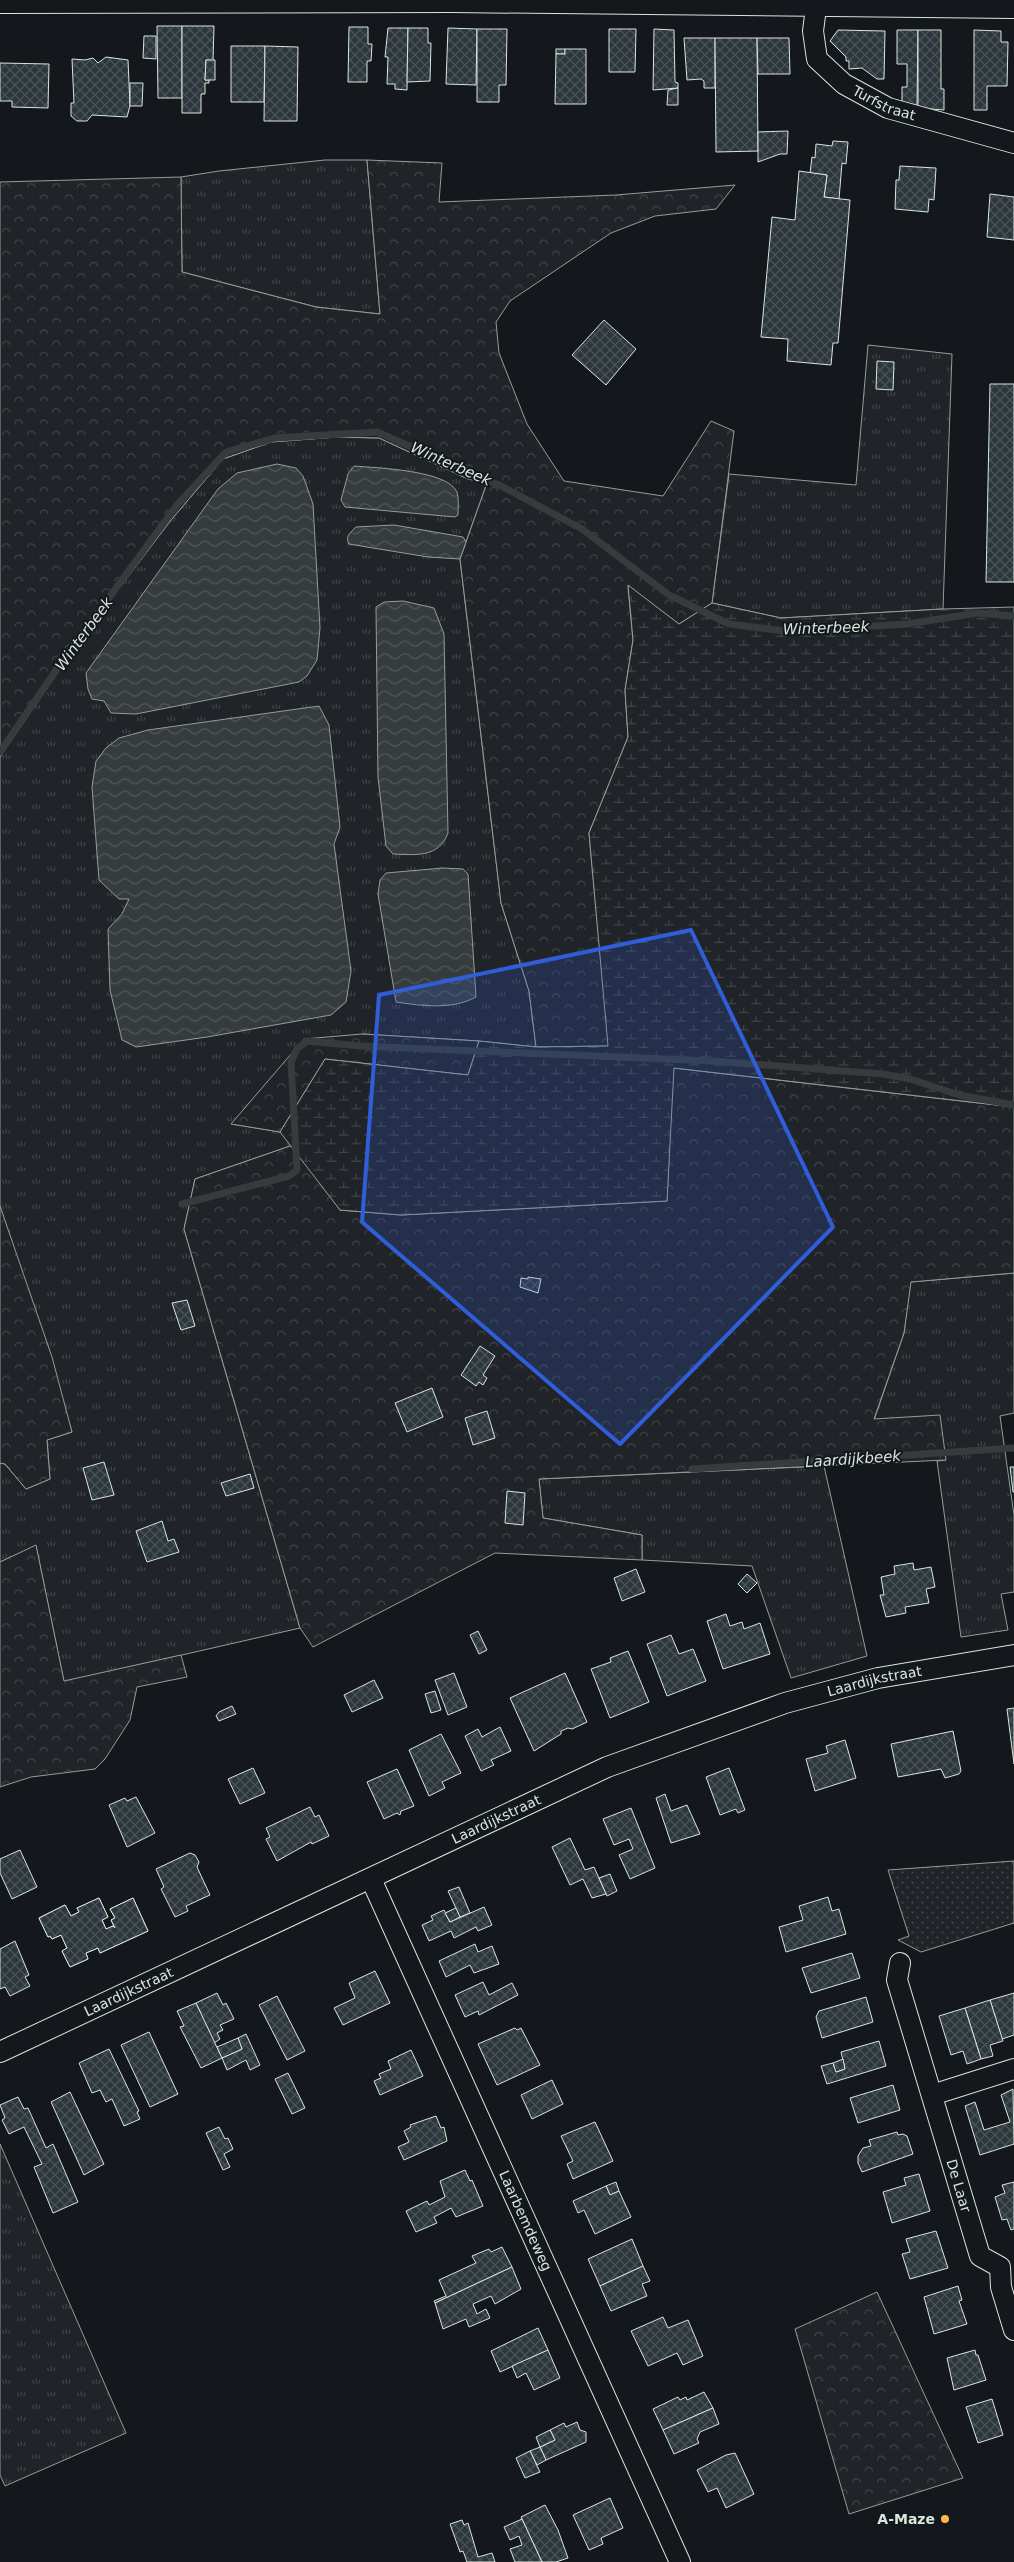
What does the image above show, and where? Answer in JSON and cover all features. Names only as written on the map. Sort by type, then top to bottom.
[{"type":"street","points":[[0,3],[58,1],[816,3],[1014,8]]},
{"type":"street","name":"Turfstraat","points":[[816,3],[814,38],[817,59],[844,84],[888,108],[1014,143]]},
{"type":"street","name":"Laardijkstraat","points":[[0,2052],[606,1767],[784,1703],[878,1678],[1014,1655]]},
{"type":"street","name":"Laarbemdeweg","points":[[371,1879],[680,2562]]},
{"type":"street","name":"De Laar","points":[[900,1963],[897,1980],[980,2256],[1007,2267],[1001,2287],[1014,2330]]},
{"type":"street","points":[[932,2095],[1014,2069]]},
{"type":"highlighted area","points":[[691,930],[833,1227],[620,1444],[362,1222],[379,995]]},
{"type":"green space","points":[[325,160],[367,160],[380,314],[316,307],[182,272],[181,177],[219,171]]},
{"type":"green space","points":[[367,160],[442,163],[439,202],[616,195],[735,185],[716,209],[655,216],[611,233],[510,301],[496,322],[499,353],[527,424],[564,481],[663,496],[711,421],[734,431],[712,603],[679,624],[628,586],[633,640],[625,690],[628,737],[589,833],[609,1046],[536,1047],[529,991],[501,903],[460,559],[487,483],[468,479],[379,438],[337,437],[271,442],[223,459],[171,520],[80,640],[0,757],[0,182],[181,177],[182,272],[316,307],[380,314]]},
{"type":"green space","points":[[868,345],[952,354],[943,609],[781,618],[712,603],[729,474],[856,485]]},
{"type":"green space","points":[[337,437],[379,438],[468,479],[487,483],[460,559],[501,903],[529,991],[536,1047],[479,1041],[362,1034],[232,1124],[280,1132],[293,1145],[195,1179],[184,1229],[300,1628],[64,1682],[36,1546],[0,1562],[0,1463],[5,1464],[26,1489],[50,1479],[47,1440],[72,1432],[0,1206],[0,757],[80,640],[171,520],[223,459],[271,442]]},
{"type":"green space","points":[[628,585],[679,624],[712,603],[781,618],[1014,607],[1014,1107],[674,1068],[667,1201],[401,1215],[340,1210],[280,1132],[325,1059],[468,1075],[479,1041],[536,1047],[608,1046],[589,833],[628,737],[625,690],[633,640]]},
{"type":"green space","points":[[362,1034],[479,1041],[468,1075],[325,1059],[280,1132],[231,1124],[304,1039]]},
{"type":"green space","points":[[673,1068],[1014,1107],[1014,1273],[911,1282],[904,1333],[874,1419],[940,1415],[946,1460],[539,1479],[543,1518],[642,1535],[642,1560],[495,1553],[313,1647],[300,1628],[184,1229],[195,1179],[293,1145],[340,1210],[401,1215],[667,1201]]},
{"type":"green space","points":[[0,1206],[52,1357],[72,1432],[47,1440],[50,1479],[26,1489],[5,1464],[0,1463]]},
{"type":"green space","points":[[1014,1273],[1014,1413],[1000,1416],[1014,1515],[1014,1592],[1001,1594],[1008,1630],[961,1637],[937,1461],[946,1460],[874,1420],[904,1333],[910,1282]]},
{"type":"green space","points":[[824,1466],[867,1656],[791,1678],[752,1566],[642,1560],[642,1535],[543,1518],[539,1479]]},
{"type":"green space","points":[[36,1545],[64,1681],[181,1655],[187,1677],[137,1687],[130,1720],[105,1759],[95,1769],[31,1777],[0,1787],[0,1562]]},
{"type":"green space","points":[[1014,1861],[1014,1923],[921,1952],[898,1940],[909,1936],[888,1870]]},
{"type":"green space","points":[[0,2144],[126,2433],[5,2486],[0,2475]]},
{"type":"green space","points":[[877,2292],[963,2478],[849,2514],[795,2329]]},
{"type":"water","points":[[277,464],[296,468],[303,476],[313,504],[320,628],[317,660],[307,676],[299,682],[136,714],[111,713],[104,701],[92,699],[88,689],[86,673],[218,489],[237,473]]},
{"type":"water","points":[[354,466],[394,469],[440,479],[451,485],[457,492],[458,515],[455,517],[345,507],[341,500],[348,474]]},
{"type":"water","points":[[394,525],[463,537],[466,542],[460,559],[428,557],[349,544],[349,535],[356,527]]},
{"type":"water","points":[[403,601],[434,608],[444,634],[448,833],[439,847],[425,853],[410,855],[393,854],[386,846],[378,777],[376,607],[384,602]]},
{"type":"water","points":[[319,706],[329,725],[340,827],[334,844],[351,971],[346,1002],[331,1015],[207,1037],[136,1047],[122,1040],[110,990],[108,929],[122,914],[129,899],[119,899],[99,880],[92,787],[96,761],[106,748],[119,738],[148,730]]},
{"type":"water","points":[[443,868],[463,869],[468,874],[476,997],[457,1004],[437,1006],[396,1002],[378,894],[380,880],[386,873]]},
{"type":"building","points":[[157,26],[182,26],[182,98],[158,98]]},
{"type":"building","points":[[182,26],[214,26],[213,61],[206,60],[205,80],[209,80],[209,83],[205,83],[205,94],[201,94],[201,113],[182,113]]},
{"type":"building","points":[[349,27],[368,27],[368,44],[372,44],[371,61],[367,61],[367,82],[348,82]]},
{"type":"building","points":[[388,28],[408,28],[407,90],[395,89],[395,84],[387,84],[388,57],[385,57]]},
{"type":"building","points":[[408,28],[428,28],[428,43],[431,43],[430,81],[407,82]]},
{"type":"building","points":[[448,28],[477,29],[476,85],[446,84]]},
{"type":"building","points":[[477,29],[507,29],[506,85],[499,85],[499,102],[477,102]]},
{"type":"building","points":[[609,29],[636,29],[635,72],[609,72]]},
{"type":"building","points":[[654,29],[674,30],[675,82],[678,83],[678,88],[653,90]]},
{"type":"building","points":[[838,30],[885,31],[884,79],[877,79],[862,68],[849,69],[849,61],[846,61],[846,57],[830,41]]},
{"type":"building","points":[[897,30],[918,30],[917,107],[902,105],[902,87],[907,87],[907,64],[897,64]]},
{"type":"building","points":[[918,30],[941,30],[941,89],[944,89],[944,110],[918,108]]},
{"type":"building","points":[[974,30],[1001,31],[1001,42],[1008,42],[1007,86],[987,86],[987,110],[974,110]]},
{"type":"building","points":[[144,36],[156,36],[156,59],[143,58]]},
{"type":"building","points":[[684,38],[715,38],[715,88],[704,88],[704,81],[701,79],[687,80]]},
{"type":"building","points":[[715,38],[757,38],[758,151],[716,152]]},
{"type":"building","points":[[757,38],[789,38],[790,74],[758,74]]},
{"type":"building","points":[[231,46],[265,46],[264,102],[231,102]]},
{"type":"building","points":[[265,46],[298,47],[297,121],[264,121]]},
{"type":"building","points":[[556,49],[565,49],[565,54],[556,54]]},
{"type":"building","points":[[565,49],[586,49],[586,104],[555,104],[556,54],[565,54]]},
{"type":"building","points":[[106,57],[128,60],[130,106],[127,117],[92,115],[87,121],[77,121],[71,116],[71,103],[74,103],[72,59],[85,60],[93,58],[98,63]]},
{"type":"building","points":[[206,60],[215,60],[215,80],[205,80]]},
{"type":"building","points":[[0,63],[49,64],[48,108],[12,107],[12,101],[0,101]]},
{"type":"building","points":[[130,83],[143,83],[142,106],[130,106]]},
{"type":"building","points":[[678,88],[678,105],[667,105],[668,90]]},
{"type":"building","points":[[788,131],[787,154],[780,154],[758,162],[758,132]]},
{"type":"building","points":[[833,141],[848,142],[846,164],[842,163],[839,199],[824,197],[827,175],[810,173],[812,157],[815,158],[816,144],[832,146]]},
{"type":"building","points":[[900,166],[936,168],[934,200],[929,199],[928,212],[895,209],[896,180],[899,180]]},
{"type":"building","points":[[799,171],[827,175],[824,197],[850,200],[838,343],[833,343],[831,365],[787,361],[788,339],[761,337],[772,217],[795,220]]},
{"type":"building","points":[[990,194],[1014,197],[1014,240],[987,237]]},
{"type":"building","points":[[604,320],[636,349],[606,385],[572,355]]},
{"type":"building","points":[[877,361],[894,362],[893,390],[876,389]]},
{"type":"building","points":[[990,384],[1014,384],[1014,582],[986,582]]},
{"type":"building","points":[[528,1277],[541,1279],[538,1293],[520,1287],[521,1278],[528,1279]]},
{"type":"building","points":[[187,1300],[195,1326],[181,1330],[172,1303]]},
{"type":"building","points":[[480,1346],[495,1356],[483,1375],[487,1378],[483,1385],[479,1382],[476,1386],[461,1375]]},
{"type":"building","points":[[432,1388],[443,1417],[407,1432],[395,1403]]},
{"type":"building","points":[[487,1411],[495,1438],[473,1445],[465,1418]]},
{"type":"building","points":[[104,1462],[114,1495],[92,1500],[83,1468]]},
{"type":"building","points":[[1010,1467],[1014,1467],[1014,1492],[1013,1492]]},
{"type":"building","points":[[250,1474],[254,1488],[226,1496],[221,1483]]},
{"type":"building","points":[[507,1491],[525,1493],[523,1525],[505,1523]]},
{"type":"building","points":[[162,1521],[168,1541],[174,1539],[179,1552],[147,1562],[136,1531]]},
{"type":"building","points":[[913,1563],[914,1570],[931,1567],[935,1587],[926,1589],[929,1603],[905,1607],[906,1613],[886,1617],[880,1595],[884,1595],[881,1577],[895,1574],[894,1566]]},
{"type":"building","points":[[636,1569],[645,1592],[622,1601],[614,1578]]},
{"type":"building","points":[[747,1574],[757,1583],[747,1593],[738,1584]]},
{"type":"building","points":[[726,1614],[730,1626],[742,1622],[744,1629],[760,1623],[770,1654],[723,1669],[707,1621]]},
{"type":"building","points":[[478,1631],[487,1650],[479,1654],[470,1635]]},
{"type":"building","points":[[671,1635],[679,1654],[693,1649],[706,1681],[667,1696],[647,1644]]},
{"type":"building","points":[[628,1651],[649,1702],[610,1718],[591,1669],[611,1662],[610,1658]]},
{"type":"building","points":[[454,1673],[467,1707],[448,1715],[435,1680]]},
{"type":"building","points":[[565,1673],[587,1722],[572,1729],[568,1728],[561,1731],[561,1734],[534,1751],[510,1698]]},
{"type":"building","points":[[374,1680],[383,1698],[352,1712],[344,1695]]},
{"type":"building","points":[[435,1691],[441,1710],[431,1713],[425,1694]]},
{"type":"building","points":[[232,1706],[236,1714],[219,1721],[216,1716],[219,1712]]},
{"type":"building","points":[[1014,1708],[1014,1764],[1007,1709]]},
{"type":"building","points":[[500,1727],[511,1751],[491,1760],[494,1765],[481,1771],[465,1736],[478,1729],[482,1737]]},
{"type":"building","points":[[953,1731],[961,1771],[959,1774],[945,1778],[941,1769],[898,1777],[891,1744]]},
{"type":"building","points":[[441,1734],[461,1773],[442,1782],[445,1788],[429,1796],[409,1750]]},
{"type":"building","points":[[845,1740],[856,1778],[815,1791],[806,1759],[828,1753],[826,1746]]},
{"type":"building","points":[[253,1768],[265,1793],[240,1804],[228,1779]]},
{"type":"building","points":[[729,1768],[745,1810],[738,1813],[736,1809],[720,1815],[706,1777]]},
{"type":"building","points":[[397,1769],[414,1806],[401,1811],[400,1815],[397,1813],[384,1819],[367,1782]]},
{"type":"building","points":[[665,1794],[671,1811],[687,1805],[700,1834],[671,1843],[656,1798]]},
{"type":"building","points":[[136,1797],[155,1833],[127,1847],[109,1805],[125,1798],[127,1801]]},
{"type":"building","points":[[310,1807],[315,1817],[319,1815],[329,1836],[312,1844],[311,1842],[277,1861],[266,1839],[270,1837],[266,1828]]},
{"type":"building","points":[[631,1808],[655,1868],[630,1879],[619,1855],[633,1849],[629,1839],[614,1845],[603,1819]]},
{"type":"building","points":[[570,1838],[585,1870],[594,1867],[606,1894],[592,1898],[583,1879],[570,1885],[552,1847]]},
{"type":"building","points":[[20,1850],[37,1887],[12,1899],[0,1873],[0,1859]]},
{"type":"building","points":[[190,1853],[195,1855],[199,1862],[197,1867],[210,1895],[186,1906],[188,1911],[175,1917],[161,1889],[164,1887],[156,1869]]},
{"type":"building","points":[[610,1874],[617,1891],[607,1896],[599,1878]]},
{"type":"building","points":[[459,1887],[470,1913],[460,1917],[448,1891]]},
{"type":"building","points":[[828,1897],[832,1911],[839,1909],[846,1934],[786,1952],[779,1927],[803,1920],[799,1906]]},
{"type":"building","points":[[99,1898],[108,1917],[102,1920],[106,1929],[113,1926],[115,1928],[111,1920],[115,1918],[110,1909],[133,1898],[148,1931],[100,1953],[98,1948],[86,1953],[88,1959],[70,1967],[62,1951],[67,1948],[61,1935],[52,1939],[50,1936],[48,1937],[39,1918],[65,1905],[71,1916],[79,1912],[77,1908]],"holes":[[[84,1925],[90,1933],[78,1938],[74,1930]]]},
{"type":"building","points":[[99,1898],[108,1917],[102,1920],[106,1929],[113,1926],[115,1928],[111,1920],[115,1918],[110,1909],[133,1898],[148,1931],[100,1953],[98,1948],[86,1953],[88,1959],[70,1967],[62,1951],[67,1948],[61,1935],[52,1939],[50,1936],[48,1937],[39,1918],[65,1905],[71,1916],[79,1912],[77,1908]]},
{"type":"building","points":[[484,1907],[492,1925],[478,1931],[476,1927],[454,1938],[451,1931],[429,1941],[422,1925],[433,1920],[431,1916],[444,1910],[450,1922]]},
{"type":"building","points":[[456,1908],[460,1917],[450,1922],[445,1913]]},
{"type":"building","points":[[15,1941],[29,1975],[25,1977],[30,1986],[10,1996],[5,1987],[0,1989],[0,1949]]},
{"type":"building","points":[[475,1944],[478,1952],[492,1946],[499,1964],[474,1973],[470,1965],[446,1977],[439,1961]]},
{"type":"building","points":[[852,1953],[860,1978],[811,1993],[802,1968]]},
{"type":"building","points":[[375,1971],[390,2003],[343,2025],[334,2008],[355,1998],[349,1983]]},
{"type":"building","points":[[483,1982],[489,1995],[512,1983],[518,1995],[479,2015],[478,2011],[465,2017],[455,1995]]},
{"type":"building","points":[[217,1993],[223,2005],[226,2003],[234,2019],[220,2025],[223,2030],[217,2033],[220,2039],[214,2043],[196,2003]]},
{"type":"building","points":[[1014,1993],[1014,2035],[1002,2039],[990,2000]]},
{"type":"building","points":[[277,1996],[305,2051],[287,2060],[259,2005]]},
{"type":"building","points":[[866,1997],[873,2022],[822,2038],[816,2017],[819,2011]]},
{"type":"building","points":[[990,2000],[1003,2041],[990,2045],[993,2056],[981,2059],[965,2008]]},
{"type":"building","points":[[196,2003],[222,2058],[201,2068],[180,2027],[184,2026],[177,2011]]},
{"type":"building","points":[[965,2008],[981,2059],[967,2064],[963,2051],[951,2055],[939,2016]]},
{"type":"building","points":[[515,2028],[517,2030],[521,2028],[540,2065],[497,2085],[478,2044]]},
{"type":"building","points":[[149,2032],[178,2094],[150,2107],[121,2045]]},
{"type":"building","points":[[246,2034],[260,2065],[250,2070],[246,2060],[227,2070],[222,2058],[242,2049],[238,2038]]},
{"type":"building","points":[[238,2038],[242,2049],[222,2058],[217,2047]]},
{"type":"building","points":[[879,2041],[886,2066],[827,2084],[821,2066],[833,2063],[836,2072],[845,2069],[841,2052]]},
{"type":"building","points":[[109,2049],[139,2111],[137,2112],[140,2119],[124,2126],[112,2099],[106,2102],[100,2090],[92,2093],[79,2063]]},
{"type":"building","points":[[411,2050],[423,2076],[380,2095],[374,2081],[381,2078],[379,2074],[391,2069],[388,2061]]},
{"type":"building","points":[[843,2059],[845,2069],[836,2072],[833,2063]]},
{"type":"building","points":[[288,2073],[305,2108],[292,2114],[275,2079]]},
{"type":"building","points":[[552,2080],[563,2104],[532,2119],[521,2095]]},
{"type":"building","points":[[893,2085],[900,2110],[858,2123],[850,2098]]},
{"type":"building","points":[[1013,2089],[1014,2144],[980,2155],[965,2106],[975,2102],[984,2130],[1010,2122],[1001,2095]]},
{"type":"building","points":[[70,2092],[104,2164],[84,2175],[51,2102]]},
{"type":"building","points":[[18,2097],[24,2109],[28,2108],[46,2148],[53,2144],[78,2202],[53,2213],[34,2167],[42,2164],[24,2127],[9,2134],[2,2120],[5,2118],[0,2105]]},
{"type":"building","points":[[436,2116],[441,2128],[444,2127],[447,2141],[404,2160],[398,2147],[409,2142],[404,2131],[411,2127],[410,2125]]},
{"type":"building","points":[[595,2122],[613,2161],[573,2179],[567,2164],[573,2161],[561,2136]]},
{"type":"building","points":[[219,2127],[225,2139],[228,2138],[233,2149],[224,2154],[230,2167],[223,2170],[206,2133]]},
{"type":"building","points":[[897,2132],[898,2135],[903,2134],[907,2136],[913,2154],[862,2172],[858,2163],[858,2156],[863,2148],[871,2146],[869,2140]]},
{"type":"building","points":[[465,2170],[470,2181],[472,2180],[483,2206],[456,2217],[451,2208],[434,2217],[437,2223],[416,2232],[406,2211],[427,2201],[429,2205],[445,2197],[440,2181]]},
{"type":"building","points":[[919,2174],[930,2211],[892,2223],[883,2192],[906,2185],[904,2178]]},
{"type":"building","points":[[616,2182],[619,2191],[610,2195],[606,2186]]},
{"type":"building","points":[[1014,2182],[1014,2229],[1011,2230],[1007,2219],[1002,2220],[995,2197],[1005,2193],[1002,2185]]},
{"type":"building","points":[[606,2186],[610,2195],[619,2191],[631,2217],[595,2234],[584,2210],[578,2213],[573,2201]]},
{"type":"building","points":[[936,2231],[948,2268],[910,2279],[902,2254],[910,2252],[906,2239]]},
{"type":"building","points":[[632,2239],[643,2266],[600,2286],[588,2259]]},
{"type":"building","points":[[502,2247],[512,2267],[435,2303],[434,2301],[446,2296],[439,2280],[476,2263],[472,2256],[489,2249],[491,2252]]},
{"type":"building","points":[[643,2266],[650,2281],[642,2284],[647,2296],[611,2311],[600,2286]]},
{"type":"building","points":[[512,2267],[521,2289],[495,2304],[491,2296],[473,2304],[477,2314],[486,2309],[490,2318],[469,2327],[466,2319],[443,2329],[435,2303]]},
{"type":"building","points":[[958,2286],[962,2300],[959,2301],[967,2324],[934,2334],[924,2297]]},
{"type":"building","points":[[663,2317],[668,2328],[688,2320],[703,2356],[683,2365],[677,2353],[648,2366],[631,2331]]},
{"type":"building","points":[[538,2328],[548,2350],[500,2372],[491,2351]]},
{"type":"building","points":[[548,2350],[560,2378],[534,2390],[526,2373],[517,2378],[512,2366]]},
{"type":"building","points":[[975,2350],[986,2380],[954,2390],[947,2358]]},
{"type":"building","points":[[704,2392],[713,2408],[663,2430],[653,2409],[678,2397],[680,2400],[686,2397],[687,2400]]},
{"type":"building","points":[[992,2399],[1003,2435],[978,2443],[966,2407]]},
{"type":"building","points":[[713,2408],[719,2424],[700,2432],[697,2439],[699,2443],[674,2454],[663,2430]]},
{"type":"building","points":[[577,2422],[580,2430],[586,2432],[586,2442],[546,2460],[540,2447],[555,2440],[550,2430],[564,2423],[566,2427]]},
{"type":"building","points":[[550,2430],[555,2440],[540,2447],[536,2437]]},
{"type":"building","points":[[540,2447],[546,2460],[537,2465],[530,2451]]},
{"type":"building","points":[[530,2451],[540,2472],[525,2478],[516,2458]]},
{"type":"building","points":[[735,2453],[754,2494],[726,2508],[717,2488],[708,2492],[697,2470],[726,2455]]},
{"type":"building","points":[[610,2498],[623,2528],[601,2538],[603,2544],[589,2550],[573,2515]]},
{"type":"building","points":[[545,2505],[558,2530],[568,2558],[556,2562],[542,2562],[521,2517]]},
{"type":"building","points":[[522,2519],[542,2562],[515,2562],[510,2549],[522,2545],[519,2536],[510,2540],[504,2527]]},
{"type":"building","points":[[462,2520],[464,2525],[468,2523],[478,2557],[492,2553],[495,2562],[467,2562],[463,2551],[460,2552],[450,2524]]},
{"type":"waterway","name":"Winterbeek","points":[[0,752],[61,663],[177,505],[226,452],[275,438],[377,432],[503,487],[582,529],[669,595],[729,624],[785,631],[908,624],[977,613],[1014,616]]},
{"type":"waterway","points":[[182,1204],[289,1176],[297,1170],[291,1062],[297,1049],[307,1041],[360,1046],[712,1061],[883,1074],[910,1079],[959,1095],[1014,1105]]},
{"type":"waterway","name":"Laardijkbeek","points":[[692,1469],[1014,1448]]},
{"type":"place","name":"A-Maze","points":[[945,2519]]}]
